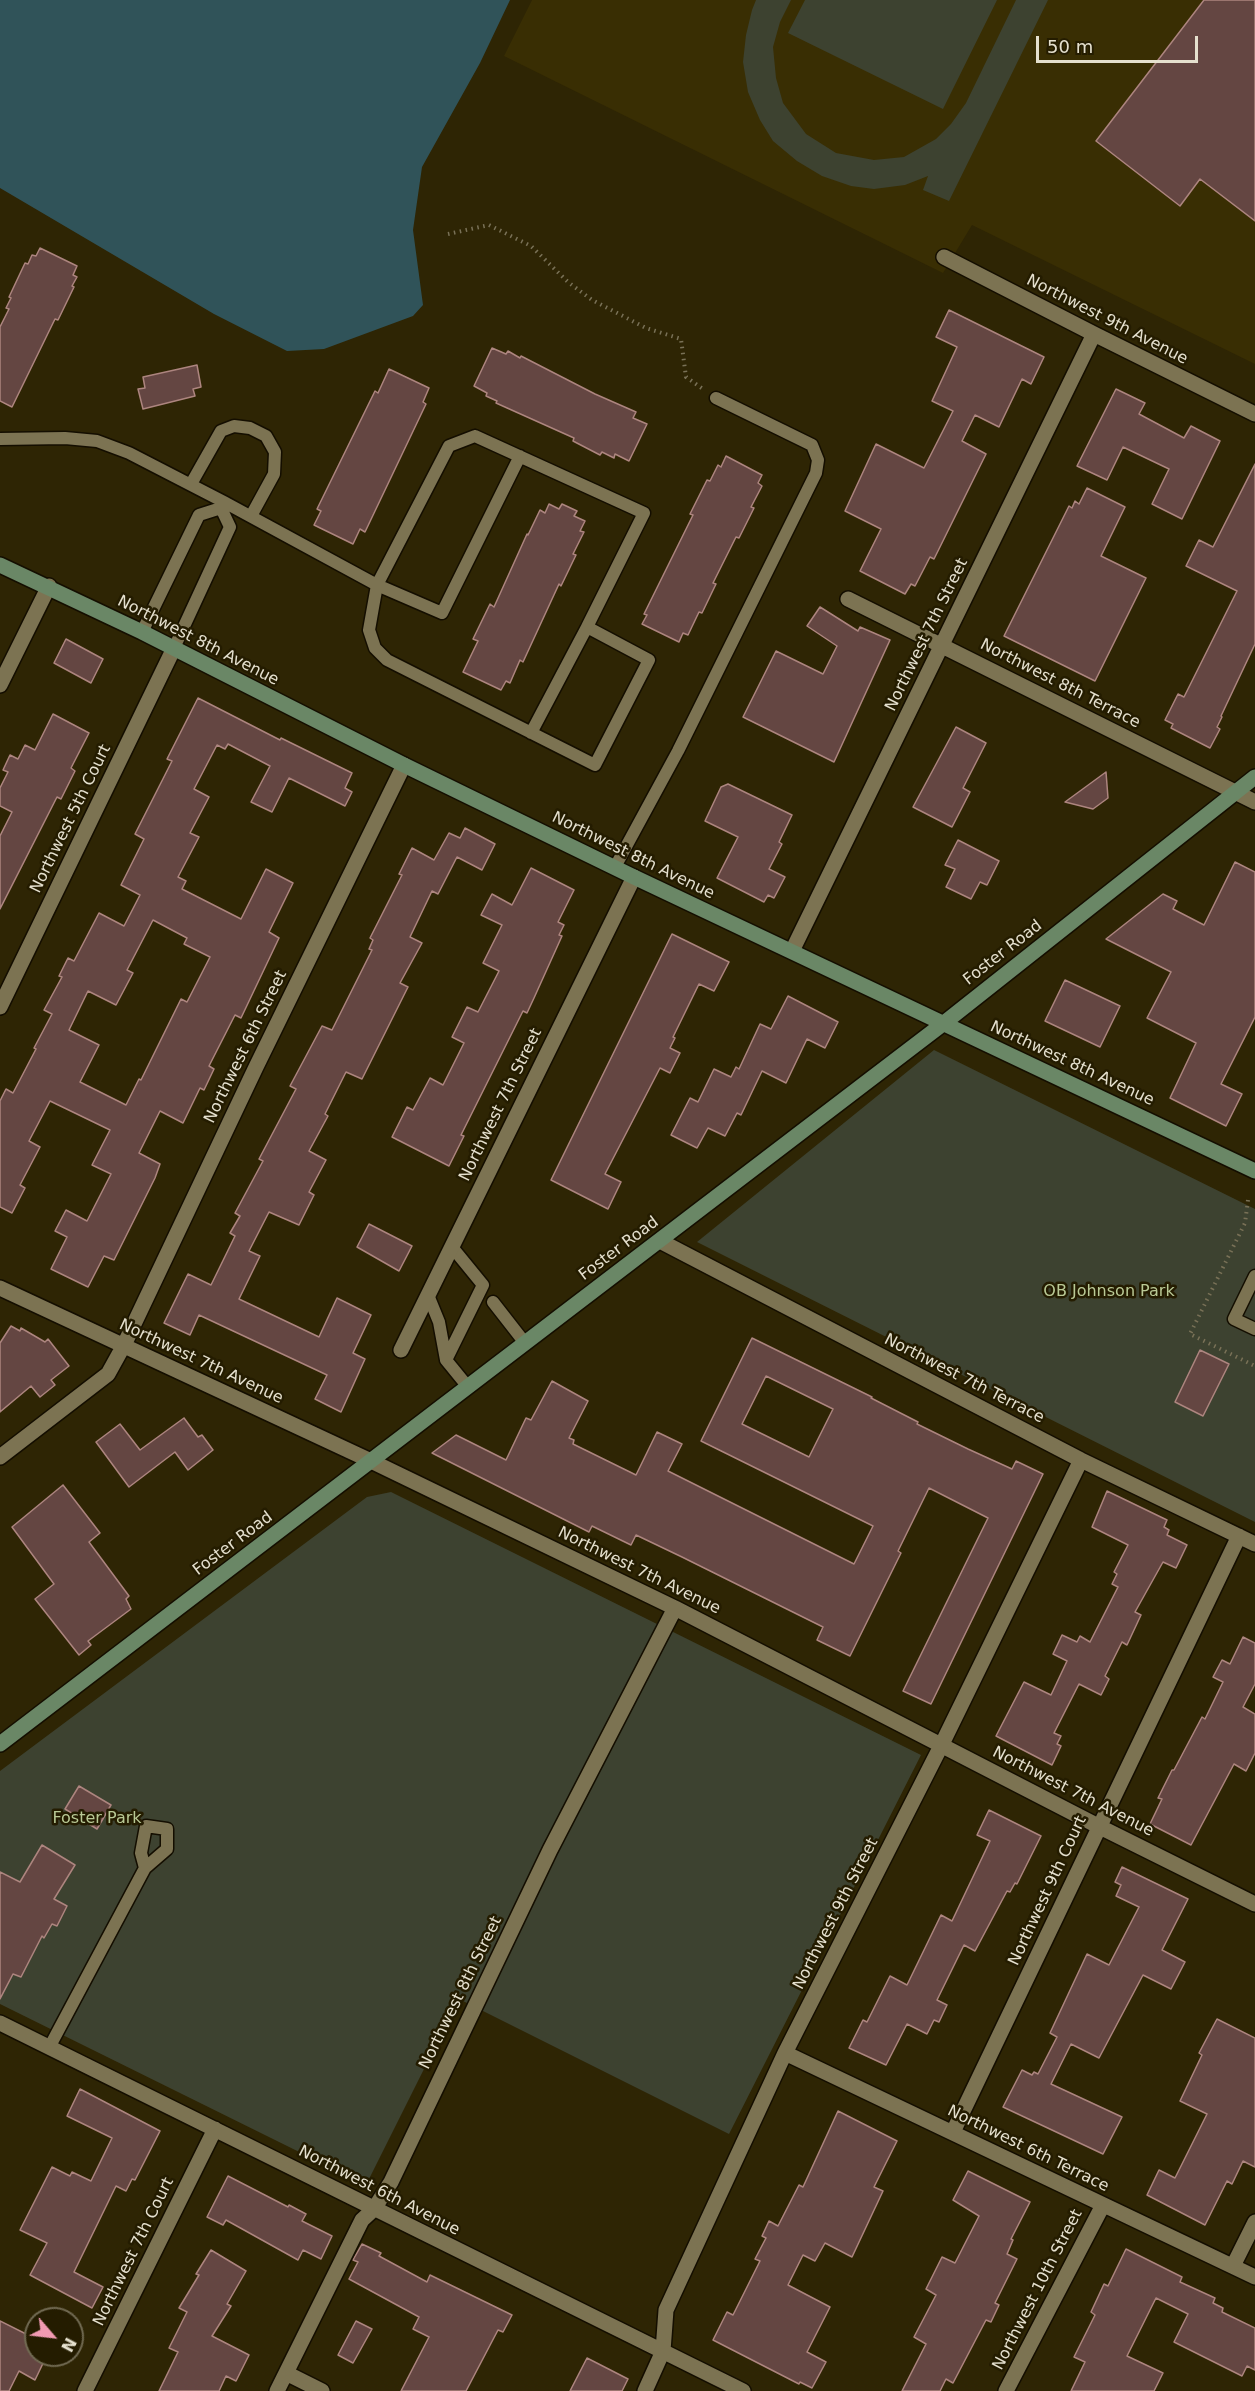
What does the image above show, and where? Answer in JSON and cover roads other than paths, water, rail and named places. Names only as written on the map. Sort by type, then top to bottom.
[{"type":"street","name":"Northwest 9th Avenue","points":[[944,257],[1255,414]]},
{"type":"street","name":"Northwest 7th Street","points":[[792,951],[1094,334]]},
{"type":"street","name":"Northwest 8th Avenue","points":[[0,565],[49,586],[404,765],[634,877],[1254,1169]]},
{"type":"street","points":[[0,685],[49,586]]},
{"type":"street","name":"Northwest 8th Terrace","points":[[848,599],[1255,802]]},
{"type":"street","name":"Northwest 5th Court","points":[[0,1007],[174,648]]},
{"type":"street","name":"Northwest 6th Street","points":[[0,1456],[108,1374],[124,1346],[256,1067],[404,765]]},
{"type":"street","name":"Foster Road","points":[[0,1744],[944,1023],[1255,777]]},
{"type":"street","name":"Northwest 7th Street","points":[[401,1350],[634,877]]},
{"type":"street","name":"Northwest 7th Terrace","points":[[660,1241],[1081,1460],[1255,1544]]},
{"type":"street","name":"Northwest 7th Avenue","points":[[0,1288],[371,1461],[675,1608],[1098,1826],[1255,1904]]},
{"type":"street","name":"Northwest 9th Street","points":[[645,2391],[663,2352],[666,2310],[785,2053],[942,1744],[1081,1460]]},
{"type":"street","name":"Northwest 9th Court","points":[[953,2132],[1239,1536]]},
{"type":"street","name":"Northwest 8th Street","points":[[277,2391],[362,2220],[374,2209],[391,2182],[550,1850],[675,1608]]},
{"type":"street","name":"Northwest 6th Avenue","points":[[0,2023],[743,2391]]},
{"type":"street","name":"Northwest 6th Terrace","points":[[785,2053],[1255,2277]]},
{"type":"street","name":"Northwest 7th Court","points":[[85,2391],[215,2129]]},
{"type":"street","name":"Northwest 10th Street","points":[[1006,2391],[1102,2205]]},
{"type":"street","points":[[1233,2266],[1255,2223]]},
{"type":"street","points":[[286,2373],[322,2391]]},
{"type":"lane","points":[[615,867],[678,751],[816,473],[818,460],[812,446],[716,398]]},
{"type":"lane","points":[[191,484],[221,431],[234,426],[250,428],[266,436],[275,452],[274,474],[251,516]]},
{"type":"lane","points":[[531,733],[644,513],[475,436],[449,446],[377,585],[369,630],[375,648],[387,660],[531,733],[595,765],[649,660],[587,627]]},
{"type":"lane","points":[[0,439],[65,438],[98,441],[129,453],[377,585],[442,613],[520,456]]},
{"type":"lane","points":[[142,632],[199,515],[223,505]]},
{"type":"lane","points":[[174,648],[230,527],[223,505]]},
{"type":"lane","points":[[446,1360],[483,1285],[452,1247]]},
{"type":"lane","points":[[1255,1276],[1234,1319],[1255,1329]]},
{"type":"lane","points":[[428,1295],[439,1322],[446,1360],[468,1387]]},
{"type":"lane","points":[[493,1302],[525,1343]]},
{"type":"lane","points":[[50,2046],[144,1868]]},
{"type":"water","points":[[0,0],[510,0],[480,63],[422,167],[413,230],[423,305],[413,316],[324,349],[287,351],[214,314],[0,188]]},
{"type":"park label","name":"OB Johnson Park","points":[[1109,1292]]},
{"type":"park label","name":"Foster Park","points":[[97,1819]]}]
